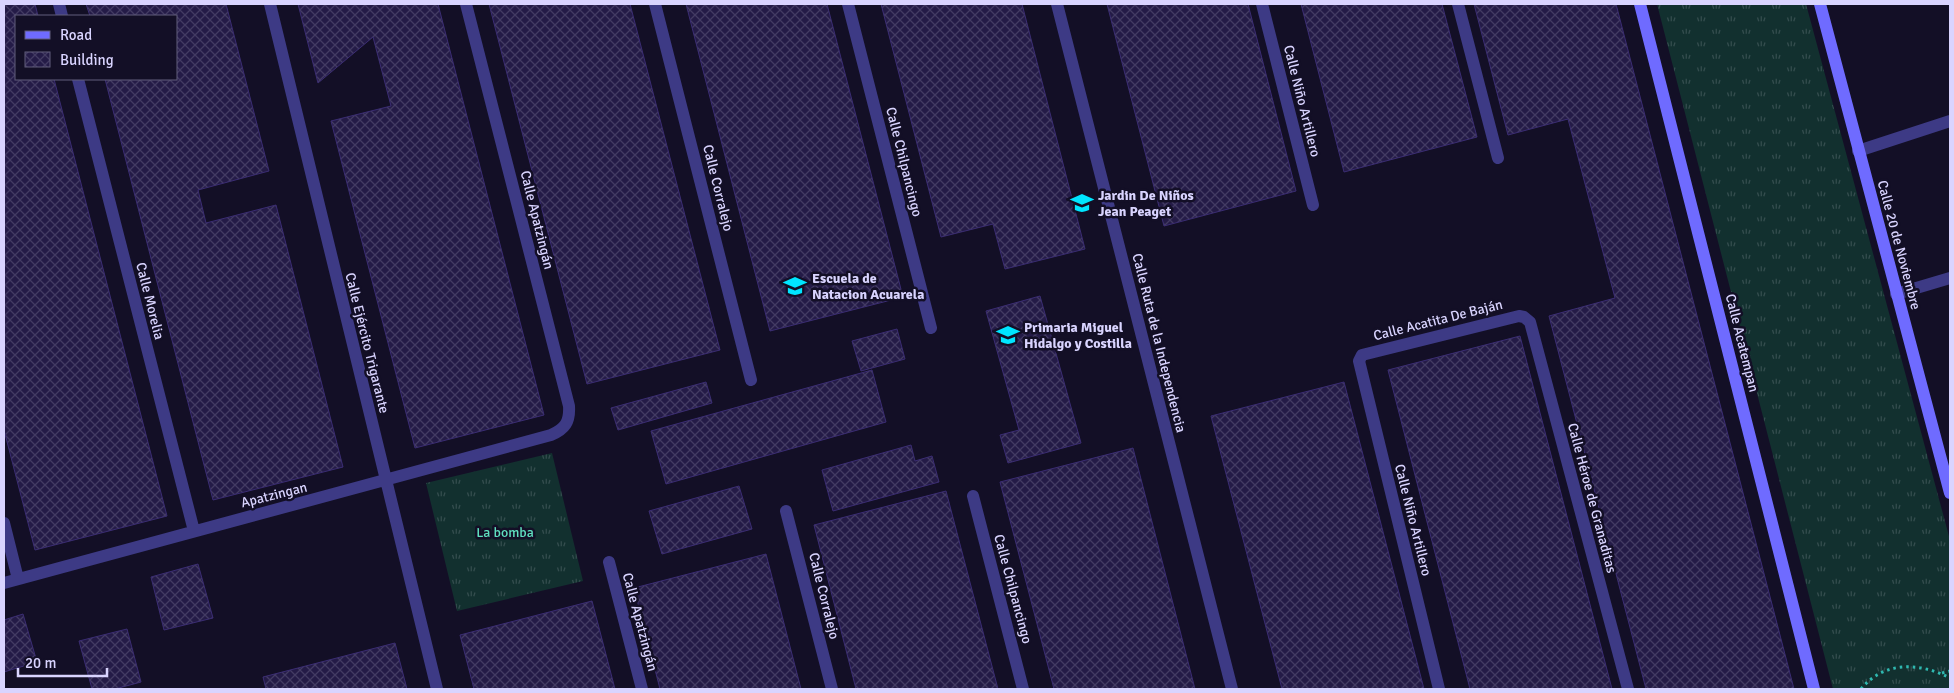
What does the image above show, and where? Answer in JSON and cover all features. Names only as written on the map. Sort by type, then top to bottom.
[{"type":"street","name":"Calle Ejército Trigarante","points":[[270,4],[436,689]]},
{"type":"street","name":"Calle Apatzingán","points":[[466,4],[569,406],[570,418],[566,425],[561,431],[551,435]]},
{"type":"street","name":"Calle Corralejo","points":[[655,4],[751,380]]},
{"type":"street","name":"Calle Chilpancingo","points":[[848,4],[931,328]]},
{"type":"street","name":"Calle Ruta de la Independencia","points":[[1057,4],[1232,689]]},
{"type":"street","name":"Calle Niño Artillero","points":[[1262,4],[1313,205]]},
{"type":"street","points":[[1458,4],[1498,158]]},
{"type":"street","name":"Calle Acatempan","points":[[1640,4],[1814,689]]},
{"type":"street","name":"Calle 20 de Noviembre","points":[[1820,4],[1950,493]]},
{"type":"street","name":"Calle Morelia","points":[[78,80],[194,530]]},
{"type":"street","points":[[1858,151],[1950,121]]},
{"type":"street","points":[[1896,294],[1950,278]]},
{"type":"street","name":"Calle Acatita De Baján","points":[[1360,358],[1366,354],[1497,321],[1524,317]]},
{"type":"street","name":"Calle Héroe de Granaditas","points":[[1524,317],[1530,322],[1628,689]]},
{"type":"street","name":"Calle Niño Artillero","points":[[1360,358],[1362,374],[1439,689]]},
{"type":"street","name":"Apatzingan","points":[[4,583],[194,530],[385,481],[551,435]]},
{"type":"street","name":"Calle Chilpancingo","points":[[973,496],[1023,689]]},
{"type":"street","name":"Calle Corralejo","points":[[786,510],[832,689]]},
{"type":"street","points":[[4,523],[18,579]]},
{"type":"street","name":"Calle Apatzingán","points":[[608,562],[642,689]]},
{"type":"path","points":[[1861,689],[1876,674],[1892,667],[1910,666],[1941,673],[1950,678]]},
{"type":"path","points":[[1941,673],[1950,671]]},
{"type":"green space","points":[[1657,4],[1806,4],[1950,540],[1950,689],[1833,689]]},
{"type":"green space","name":"La bomba","points":[[552,453],[583,581],[457,611],[426,483]]},
{"type":"building","points":[[4,4],[35,4],[38,15],[15,15],[15,80],[54,80],[167,516],[35,550],[4,430]]},
{"type":"building","points":[[86,4],[226,4],[269,171],[198,190],[206,223],[276,205],[343,467],[213,500],[105,80],[178,80],[178,15],[90,15]]},
{"type":"building","points":[[298,4],[438,4],[544,415],[415,448],[331,121],[391,106],[373,37],[318,83]]},
{"type":"building","points":[[489,4],[630,4],[720,350],[587,384]]},
{"type":"building","points":[[686,4],[827,4],[903,297],[770,331]]},
{"type":"building","points":[[881,4],[1022,4],[1085,249],[1005,269],[993,224],[941,237]]},
{"type":"building","points":[[1107,4],[1248,4],[1296,191],[1164,226]]},
{"type":"building","points":[[1301,4],[1442,4],[1477,137],[1344,172]]},
{"type":"building","points":[[1474,4],[1616,4],[1794,689],[1646,689],[1549,316],[1615,298],[1568,119],[1508,135]]},
{"type":"building","points":[[1040,296],[1081,443],[1008,463],[1000,435],[1019,430],[986,311]]},
{"type":"building","points":[[897,329],[905,359],[861,371],[852,341]]},
{"type":"building","points":[[1520,336],[1612,689],[1470,689],[1388,370]]},
{"type":"building","points":[[872,370],[886,422],[666,484],[651,431]]},
{"type":"building","points":[[706,382],[712,403],[618,430],[611,408]]},
{"type":"building","points":[[1344,382],[1424,689],[1282,689],[1211,416]]},
{"type":"building","points":[[911,445],[915,461],[932,456],[939,482],[833,511],[822,470]]},
{"type":"building","points":[[1133,448],[1195,689],[1054,689],[1000,482]]},
{"type":"building","points":[[739,486],[752,529],[662,554],[649,511]]},
{"type":"building","points":[[946,491],[998,689],[856,689],[814,525]]},
{"type":"building","points":[[766,554],[801,689],[660,689],[634,588]]},
{"type":"building","points":[[198,564],[213,618],[164,630],[151,577]]},
{"type":"building","points":[[592,601],[615,689],[474,689],[460,635]]},
{"type":"building","points":[[23,614],[37,662],[4,672],[4,620]]},
{"type":"building","points":[[127,629],[141,682],[115,689],[92,689],[79,641]]},
{"type":"building","points":[[395,643],[407,689],[266,689],[263,677]]},
{"type":"place","name":"Jardin De Niños Jean Peaget","points":[[1082,203]]},
{"type":"place","name":"Escuela de Natacion Acuarela","points":[[795,286]]},
{"type":"place","name":"Primaria Miguel Hidalgo y Costilla","points":[[1008,335]]}]
